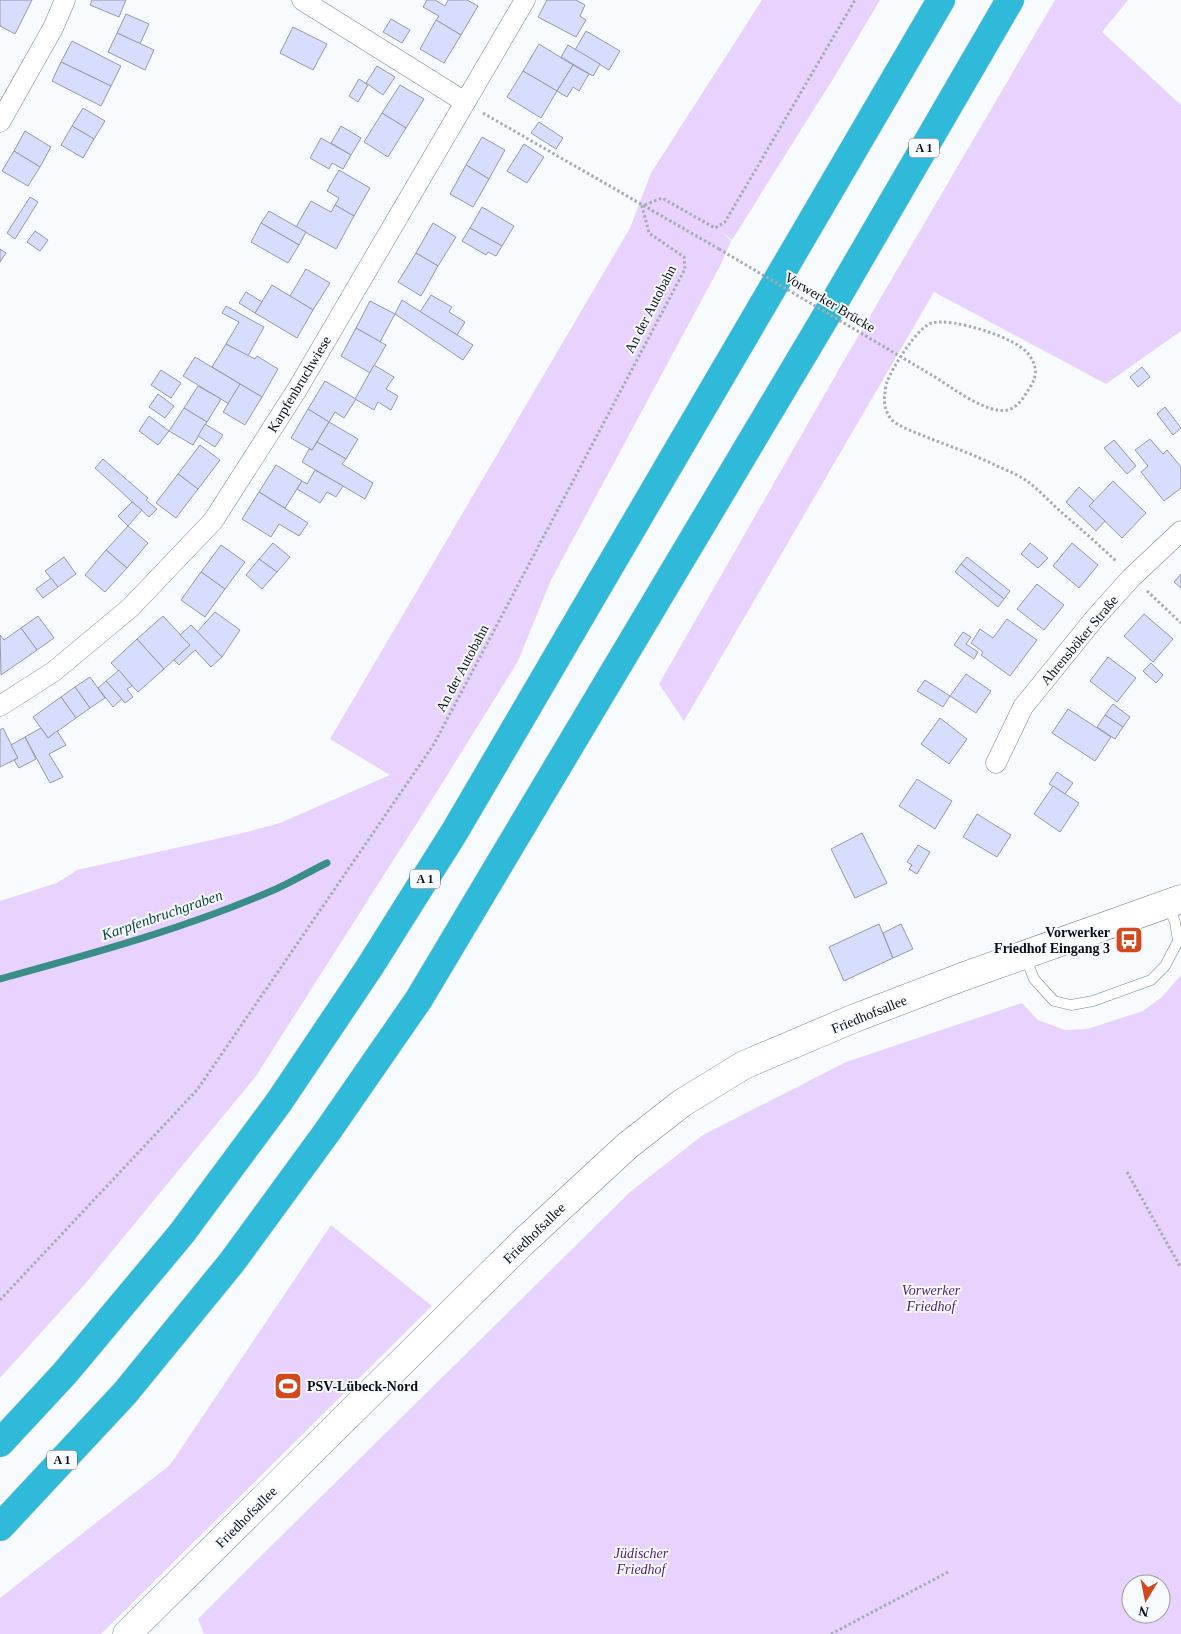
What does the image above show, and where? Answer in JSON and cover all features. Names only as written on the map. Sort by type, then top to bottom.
[{"type":"highway","name":"A 1","points":[[0,1443],[65,1373],[182,1232],[279,1102],[369,968],[455,830],[941,0]]},
{"type":"highway","name":"A 1","points":[[0,1527],[125,1392],[232,1262],[327,1132],[419,999],[823,322],[1010,0]]},
{"type":"street","points":[[0,122],[53,28],[65,0]]},
{"type":"street","points":[[302,0],[465,102]]},
{"type":"street","name":"Karpfenbruchwiese","points":[[0,706],[53,672],[130,608],[213,521],[298,388],[525,0]]},
{"type":"street","name":"Ahrensböker Straße","points":[[996,763],[1023,707],[1095,618],[1131,578],[1181,531]]},
{"type":"street","name":"Friedhofsallee","points":[[127,1634],[522,1243],[627,1146],[682,1103],[744,1065],[855,1018],[1174,901]]},
{"type":"lane","name":"Friedhofsallee","points":[[1025,955],[1034,979],[1054,1001],[1071,1005],[1093,1001],[1151,980],[1164,966],[1178,941],[1174,901]]},
{"type":"path","points":[[642,206],[662,198],[715,228],[725,222],[854,0]]},
{"type":"path","name":"Vorwerker Brücke","points":[[465,102],[719,249],[930,374],[981,405],[995,410],[1007,410],[1022,400],[1034,383],[1036,375],[1034,364],[1028,353],[1020,345],[990,332],[968,326],[941,321],[930,323],[912,339],[887,382],[884,396],[885,408],[891,419],[903,427],[970,453],[1027,481],[1116,561],[1131,578]]},
{"type":"path","name":"An der Autobahn","points":[[0,1300],[197,1090],[434,744],[685,269],[684,257],[649,233],[642,206]]},
{"type":"path","points":[[1131,578],[1181,623]]},
{"type":"path","points":[[1127,1172],[1181,1268]]},
{"type":"path","points":[[830,1634],[950,1570]]},
{"type":"green space","points":[[762,0],[880,0],[732,240],[721,231],[731,241],[720,266],[551,580],[518,661],[256,1076],[85,1284],[0,1378],[0,901],[57,883],[77,870],[280,823],[390,775],[330,739],[630,228],[651,173]]},
{"type":"green space","points":[[1055,0],[1128,0],[1102,32],[1181,105],[1181,331],[1106,384],[934,292],[684,721],[659,684],[846,357]]},
{"type":"green space","name":"Vorwerker Friedhof","points":[[1181,975],[1181,1634],[202,1634],[204,1633],[198,1619],[258,1559],[630,1192],[703,1135],[846,1062],[1022,1003],[1038,1020],[1065,1030],[1087,1029],[1143,1011],[1162,997]]},
{"type":"green space","name":"PSV-Lübeck-Nord","points":[[331,1225],[432,1306],[101,1634],[0,1634],[0,1598],[170,1465]]},
{"type":"building","points":[[0,0],[32,0],[15,34],[0,26]]},
{"type":"building","points":[[92,0],[126,0],[119,17],[90,5]]},
{"type":"building","points":[[427,0],[435,0],[445,6],[448,0],[467,0],[478,6],[461,35],[436,20],[439,16],[423,7]]},
{"type":"building","points":[[547,0],[576,0],[585,5],[580,16],[586,20],[576,37],[538,17]]},
{"type":"building","points":[[126,14],[149,24],[140,44],[117,33]]},
{"type":"building","points":[[391,19],[410,30],[402,43],[383,32]]},
{"type":"building","points":[[436,20],[461,35],[444,63],[420,49]]},
{"type":"building","points":[[293,27],[327,44],[313,70],[280,53]]},
{"type":"building","points":[[586,31],[620,51],[609,70],[575,50]]},
{"type":"building","points":[[117,33],[154,50],[145,70],[108,52]]},
{"type":"building","points":[[72,41],[121,66],[111,86],[61,62]]},
{"type":"building","points":[[539,44],[573,65],[557,91],[523,71]]},
{"type":"building","points":[[568,45],[600,64],[593,76],[561,57]]},
{"type":"building","points":[[61,62],[111,86],[101,106],[52,81]]},
{"type":"building","points":[[573,65],[589,74],[579,91],[573,87],[567,97],[557,91]]},
{"type":"building","points":[[377,66],[395,77],[383,95],[366,83]]},
{"type":"building","points":[[523,71],[557,91],[541,118],[507,97]]},
{"type":"building","points":[[359,79],[368,85],[358,102],[349,96]]},
{"type":"building","points":[[400,85],[424,99],[406,128],[382,113]]},
{"type":"building","points":[[83,108],[105,121],[94,139],[72,126]]},
{"type":"building","points":[[382,113],[406,128],[388,157],[364,142]]},
{"type":"building","points":[[539,122],[563,138],[556,149],[531,133]]},
{"type":"building","points":[[72,126],[94,139],[83,158],[61,145]]},
{"type":"building","points":[[341,126],[361,138],[351,155],[331,143]]},
{"type":"building","points":[[25,131],[51,147],[40,167],[14,151]]},
{"type":"building","points":[[482,137],[505,150],[489,179],[466,165]]},
{"type":"building","points":[[321,138],[351,155],[343,169],[332,163],[329,169],[310,158]]},
{"type":"building","points":[[524,144],[544,157],[527,183],[507,171]]},
{"type":"building","points":[[14,151],[40,167],[28,186],[2,171]]},
{"type":"building","points":[[466,165],[489,179],[473,207],[450,194]]},
{"type":"building","points":[[339,170],[370,188],[354,216],[335,205],[339,198],[327,191]]},
{"type":"building","points":[[30,197],[38,202],[15,239],[7,233]]},
{"type":"building","points":[[311,201],[331,212],[335,205],[354,216],[336,249],[296,227]]},
{"type":"building","points":[[482,207],[514,226],[502,246],[470,228]]},
{"type":"building","points":[[269,211],[306,232],[299,245],[261,223]]},
{"type":"building","points":[[261,223],[299,245],[288,263],[251,242]]},
{"type":"building","points":[[433,223],[456,237],[438,266],[416,253]]},
{"type":"building","points":[[470,228],[502,246],[496,256],[488,252],[486,255],[462,241]]},
{"type":"building","points":[[35,231],[48,240],[40,251],[27,242]]},
{"type":"building","points":[[0,249],[6,253],[0,262]]},
{"type":"building","points":[[416,253],[438,266],[421,296],[398,282]]},
{"type":"building","points":[[306,269],[330,283],[313,310],[290,296]]},
{"type":"building","points":[[272,285],[313,310],[297,338],[255,313]]},
{"type":"building","points":[[246,292],[262,302],[255,313],[239,303]]},
{"type":"building","points":[[431,295],[452,307],[449,312],[465,322],[457,335],[420,312]]},
{"type":"building","points":[[402,300],[473,345],[463,360],[395,314]]},
{"type":"building","points":[[370,301],[395,314],[380,342],[356,328]]},
{"type":"building","points":[[226,306],[264,327],[248,356],[226,344],[239,322],[222,313]]},
{"type":"building","points":[[356,328],[386,345],[370,373],[341,356]]},
{"type":"building","points":[[226,344],[255,359],[257,356],[278,369],[262,397],[212,367]]},
{"type":"building","points":[[195,357],[240,384],[229,404],[183,376]]},
{"type":"building","points":[[374,365],[394,377],[386,389],[398,396],[391,410],[378,402],[374,410],[355,399]]},
{"type":"building","points":[[1142,367],[1150,377],[1138,387],[1130,377]]},
{"type":"building","points":[[161,370],[181,383],[171,398],[151,385]]},
{"type":"building","points":[[325,381],[356,399],[344,418],[335,412],[329,422],[308,409]]},
{"type":"building","points":[[240,384],[262,397],[245,425],[223,412]]},
{"type":"building","points":[[198,386],[221,399],[207,422],[184,408]]},
{"type":"building","points":[[158,394],[174,406],[165,418],[149,407]]},
{"type":"building","points":[[1165,407],[1181,428],[1173,435],[1157,414]]},
{"type":"building","points":[[184,408],[207,422],[193,445],[169,431]]},
{"type":"building","points":[[308,409],[329,422],[312,450],[291,438]]},
{"type":"building","points":[[149,416],[169,431],[158,445],[139,431]]},
{"type":"building","points":[[329,422],[358,439],[346,459],[317,442]]},
{"type":"building","points":[[205,424],[223,435],[215,447],[198,436]]},
{"type":"building","points":[[1150,439],[1163,454],[1167,450],[1181,467],[1181,488],[1164,501],[1141,472],[1148,466],[1135,450]]},
{"type":"building","points":[[1114,440],[1136,466],[1127,474],[1104,448]]},
{"type":"building","points":[[317,442],[346,459],[342,464],[373,483],[365,499],[302,462],[309,449],[312,450]]},
{"type":"building","points":[[200,445],[220,460],[198,489],[178,474]]},
{"type":"building","points":[[103,459],[148,498],[146,500],[157,509],[149,517],[95,468]]},
{"type":"building","points":[[276,465],[302,481],[285,508],[259,492]]},
{"type":"building","points":[[315,470],[343,486],[336,497],[327,492],[320,503],[297,489],[302,481],[307,484]]},
{"type":"building","points":[[178,474],[198,489],[176,518],[156,503]]},
{"type":"building","points":[[1113,481],[1146,513],[1122,538],[1089,506]]},
{"type":"building","points":[[1079,487],[1094,501],[1089,506],[1105,521],[1096,531],[1066,502]]},
{"type":"building","points":[[259,492],[308,523],[299,536],[279,524],[271,537],[242,519]]},
{"type":"building","points":[[132,502],[142,510],[128,526],[118,516]]},
{"type":"building","points":[[128,526],[148,543],[127,568],[106,550]]},
{"type":"building","points":[[273,543],[290,557],[277,572],[259,559]]},
{"type":"building","points":[[1030,543],[1048,558],[1038,568],[1021,554]]},
{"type":"building","points":[[1072,543],[1098,565],[1079,588],[1053,566]]},
{"type":"building","points":[[221,545],[245,562],[225,589],[201,572]]},
{"type":"building","points":[[106,550],[127,568],[105,592],[85,575]]},
{"type":"building","points":[[64,557],[76,574],[58,587],[45,571]]},
{"type":"building","points":[[967,557],[1010,591],[1004,599],[961,564]]},
{"type":"building","points":[[259,559],[277,572],[262,589],[246,575]]},
{"type":"building","points":[[961,564],[1004,599],[998,607],[955,572]]},
{"type":"building","points":[[201,572],[225,589],[205,617],[181,600]]},
{"type":"building","points":[[1181,574],[1181,588],[1174,582]]},
{"type":"building","points":[[51,578],[58,587],[43,598],[36,589]]},
{"type":"building","points":[[1037,584],[1064,605],[1044,630],[1017,609]]},
{"type":"building","points":[[215,612],[240,630],[222,657],[197,632]]},
{"type":"building","points":[[1144,614],[1173,639],[1153,662],[1124,636]]},
{"type":"building","points":[[38,616],[54,638],[37,650],[21,628]]},
{"type":"building","points":[[163,616],[190,645],[164,669],[137,639]]},
{"type":"building","points":[[1007,619],[1037,640],[1010,676],[981,655],[983,652],[971,643],[980,629],[993,638]]},
{"type":"building","points":[[191,625],[222,657],[211,667],[195,650],[179,665],[174,660],[190,645],[180,635]]},
{"type":"building","points":[[21,628],[37,650],[1,675],[0,635],[4,640]]},
{"type":"building","points":[[963,632],[971,637],[966,644],[978,652],[974,659],[954,645]]},
{"type":"building","points":[[137,639],[164,669],[138,692],[111,663]]},
{"type":"building","points":[[1108,657],[1136,678],[1117,702],[1090,681]]},
{"type":"building","points":[[1151,663],[1163,675],[1156,683],[1143,671]]},
{"type":"building","points":[[119,670],[132,686],[127,689],[133,697],[125,703],[106,681]]},
{"type":"building","points":[[966,674],[991,691],[976,713],[950,696]]},
{"type":"building","points":[[90,677],[105,698],[90,708],[75,687]]},
{"type":"building","points":[[925,680],[950,696],[943,707],[917,691]]},
{"type":"building","points":[[106,681],[122,699],[113,707],[98,688]]},
{"type":"building","points":[[75,687],[90,708],[76,718],[61,697]]},
{"type":"building","points":[[61,697],[76,718],[48,738],[33,717]]},
{"type":"building","points":[[1113,704],[1130,717],[1123,727],[1105,715]]},
{"type":"building","points":[[1068,709],[1111,737],[1095,761],[1052,733]]},
{"type":"building","points":[[1105,715],[1123,727],[1115,739],[1097,727]]},
{"type":"building","points":[[940,718],[967,739],[949,764],[921,744]]},
{"type":"building","points":[[3,728],[18,758],[0,767],[0,730]]},
{"type":"building","points":[[41,728],[48,738],[57,731],[66,745],[49,754],[63,777],[50,783],[25,737]]},
{"type":"building","points":[[25,737],[36,759],[19,768],[14,760],[18,758],[11,745]]},
{"type":"building","points":[[1057,772],[1073,783],[1065,794],[1049,784]]},
{"type":"building","points":[[917,779],[952,801],[935,829],[899,806]]},
{"type":"building","points":[[1053,786],[1079,803],[1060,832],[1034,814]]},
{"type":"building","points":[[977,814],[1011,835],[997,857],[963,837]]},
{"type":"building","points":[[862,833],[887,883],[855,898],[831,849]]},
{"type":"building","points":[[918,845],[930,852],[917,874],[909,869],[912,865],[907,862]]},
{"type":"building","points":[[879,924],[893,958],[844,981],[829,947]]},
{"type":"building","points":[[901,924],[913,949],[893,958],[883,933]]},
{"type":"waterway","name":"Karpfenbruchgraben","points":[[0,979],[140,939],[209,916],[276,889],[327,863]]},
{"type":"place","name":"Vorwerker Friedhof Eingang 3","points":[[1129,940]]},
{"type":"place","name":"PSV-Lübeck-Nord","points":[[288,1386]]},
{"type":"park label","name":"Jüdischer Friedhof","points":[[641,1562]]}]
